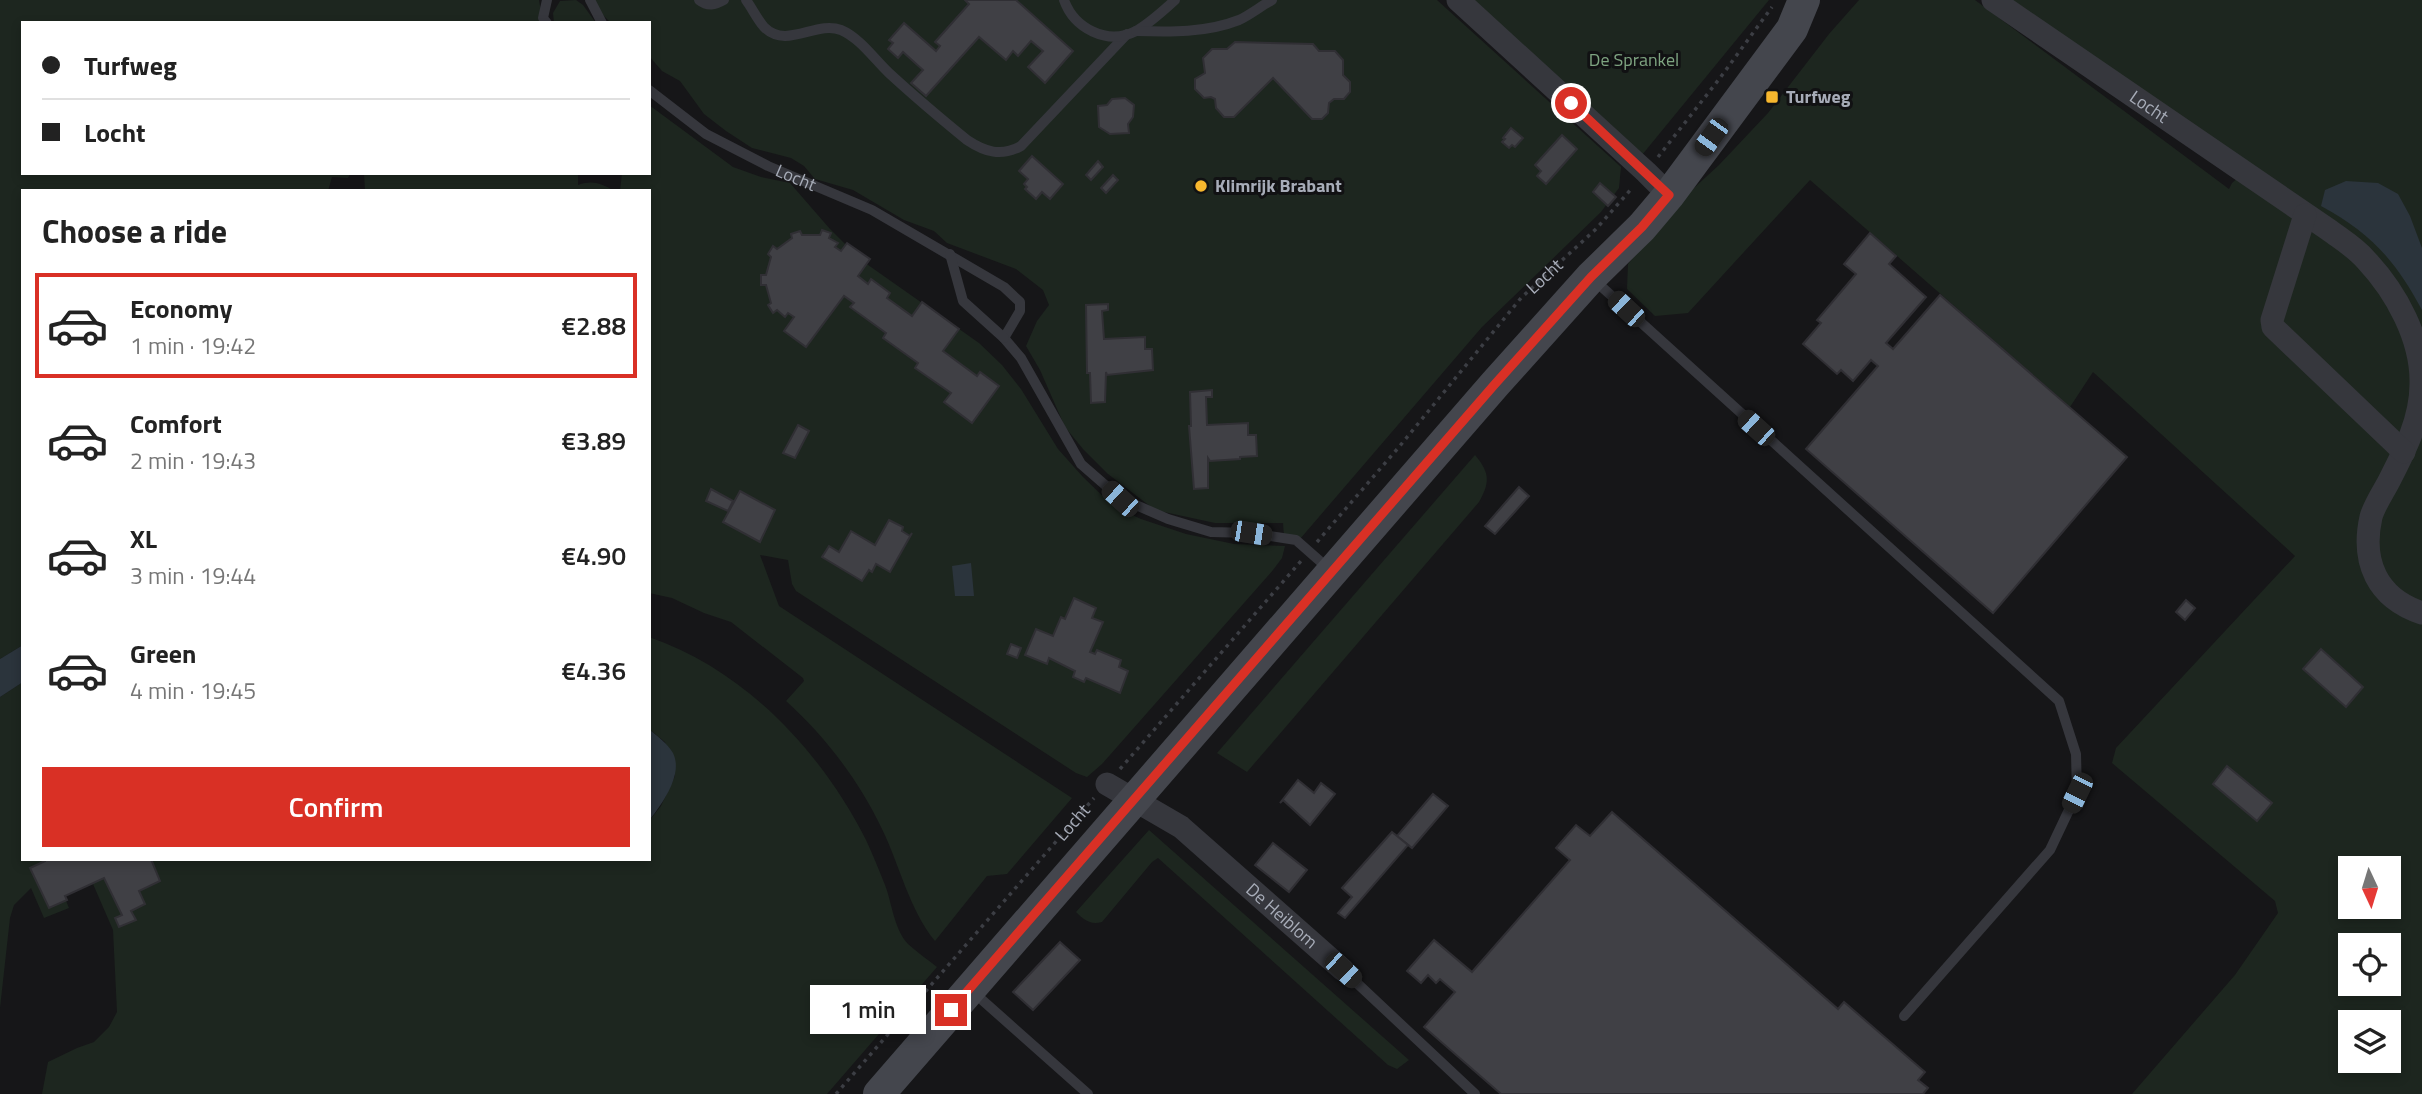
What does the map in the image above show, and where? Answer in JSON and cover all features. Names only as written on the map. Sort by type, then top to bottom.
[{"type":"street","points":[[1458,0],[1669,195]]},
{"type":"street","name":"Locht","points":[[879,1094],[1134,799],[1320,562],[1495,384],[1591,277],[1642,227],[1669,195],[1792,29],[1804,0]]},
{"type":"street","name":"Locht","points":[[1792,29],[1827,0]]},
{"type":"street","name":"Locht","points":[[1993,0],[2366,259],[2396,301],[2412,332],[2420,363],[2421,384],[2416,422],[2404,452],[2371,515],[2368,555],[2378,583],[2384,591],[2408,608],[2422,613]]},
{"type":"street","points":[[2305,215],[2272,320],[2273,327],[2404,452]]},
{"type":"street","name":"De Heiblom","points":[[1107,784],[1181,827],[1343,970]]},
{"type":"lane","points":[[545,21],[543,18],[547,0]]},
{"type":"lane","points":[[590,0],[602,21]]},
{"type":"lane","points":[[699,0],[715,5],[724,0]]},
{"type":"lane","points":[[746,0],[764,27],[774,33],[798,35],[823,28],[839,29],[849,35],[967,140],[977,147],[995,153],[1012,151],[1021,146],[1131,32],[1175,0]]},
{"type":"lane","points":[[1064,0],[1077,22],[1092,32],[1105,35],[1175,32],[1214,27],[1240,19],[1272,0]]},
{"type":"lane","name":"Locht","points":[[651,92],[706,134],[768,166],[872,210],[1003,287],[1020,302],[1020,311],[1004,338]]},
{"type":"lane","points":[[950,254],[963,301],[1004,338],[1021,358],[1081,464],[1120,499],[1168,519],[1210,532],[1251,533],[1296,540],[1320,562]]},
{"type":"lane","points":[[1591,277],[2059,701],[2076,754],[2077,793],[2050,850],[1904,1016]]},
{"type":"lane","name":"De Heiblom","points":[[1343,970],[1475,1094]]},
{"type":"lane","points":[[970,989],[1088,1094]]},
{"type":"path","name":"Locht","points":[[836,1094],[1107,784],[1320,562],[1399,447],[1521,298],[1596,229],[1646,172],[1777,0]]},
{"type":"green space","points":[[0,0],[539,0],[543,21],[21,21],[21,175],[350,175],[348,178],[332,177],[329,189],[21,189],[21,646],[0,659]]},
{"type":"green space","points":[[576,0],[595,21],[554,21],[553,13],[560,1]]},
{"type":"green space","name":"Klimrijk Brabant","points":[[588,0],[1437,0],[1621,167],[1619,188],[1601,212],[1482,327],[1300,539],[1284,537],[1283,523],[1215,523],[1155,510],[1108,474],[1065,427],[1040,370],[1026,346],[1037,321],[1049,305],[1043,290],[1016,269],[947,243],[934,231],[904,220],[853,190],[815,179],[804,166],[791,158],[752,148],[704,114],[680,81],[662,71],[651,58],[651,21],[609,21]]},
{"type":"green space","name":"De Sprankel","points":[[1473,0],[1769,0],[1642,155]]},
{"type":"green space","points":[[1859,0],[1975,0],[2229,189],[2251,166],[2006,0],[2422,0],[2422,1094],[2132,1094],[2235,975],[2278,913],[2275,901],[2112,763],[2116,748],[2295,556],[2093,372],[2070,407],[1810,180],[1688,313],[1655,316],[1627,289],[1628,264],[1682,199],[1719,165],[1768,113]]},
{"type":"green space","points":[[651,106],[733,167],[790,183],[861,260],[979,343],[1002,365],[1021,389],[1058,449],[1113,506],[1141,519],[1186,534],[1234,544],[1285,546],[1282,558],[1273,570],[1102,764],[1087,777],[1076,773],[796,591],[792,584],[788,560],[760,555],[779,606],[1072,798],[1007,874],[987,876],[935,941],[918,915],[882,829],[863,794],[828,745],[786,701],[804,681],[803,678],[731,622],[672,598],[651,593],[651,189],[620,189],[622,175],[651,175]]},
{"type":"green space","points":[[364,175],[578,175],[578,185],[596,183],[610,189],[365,189]]},
{"type":"green space","points":[[1475,455],[1484,467],[1487,478],[1479,502],[1247,772],[1217,753]]},
{"type":"green space","points":[[651,638],[717,670],[748,692],[803,745],[827,775],[866,840],[903,938],[937,967],[827,1094],[42,1094],[48,1062],[94,1042],[109,1027],[117,1012],[113,930],[93,884],[64,896],[69,908],[44,918],[31,888],[14,905],[10,918],[0,1008],[0,697],[21,683],[21,861],[651,861],[651,818],[661,806],[675,776],[665,742],[651,731]]},
{"type":"green space","points":[[1149,830],[1409,1060],[1397,1069],[1388,1065],[1158,858],[1102,922],[1091,922],[1076,912]]},
{"type":"shaded area","points":[[2346,181],[2378,183],[2398,194],[2422,248],[2422,310],[2402,276],[2380,249],[2339,216],[2321,206],[2325,190]]},
{"type":"shaded area","points":[[971,563],[974,596],[955,596],[952,566]]},
{"type":"shaded area","points":[[21,646],[21,683],[0,697],[0,659]]},
{"type":"shaded area","points":[[651,731],[668,746],[676,762],[670,789],[651,818]]},
{"type":"building","points":[[965,0],[1016,0],[1073,51],[1045,83],[1028,67],[1043,51],[1031,41],[1018,56],[1013,51],[1006,60],[979,37],[926,96],[911,83],[923,70],[903,52],[898,58],[888,49],[893,43],[889,40],[904,23],[936,51],[940,46],[935,42],[969,4]]},
{"type":"building","points":[[1235,42],[1313,44],[1319,51],[1335,51],[1343,60],[1343,75],[1350,82],[1350,92],[1344,99],[1334,99],[1329,103],[1328,113],[1322,119],[1312,119],[1273,78],[1234,117],[1224,117],[1216,108],[1215,99],[1204,98],[1195,89],[1195,79],[1205,73],[1203,58],[1212,49],[1227,49]]},
{"type":"building","points":[[1125,98],[1134,105],[1133,117],[1128,124],[1129,133],[1110,134],[1099,127],[1098,106],[1107,105],[1112,99]]},
{"type":"building","points":[[1511,128],[1523,138],[1515,147],[1512,145],[1509,148],[1502,142]]},
{"type":"building","points":[[1562,135],[1577,149],[1546,184],[1537,176],[1541,171],[1535,165]]},
{"type":"building","points":[[1032,156],[1063,184],[1050,199],[1042,192],[1036,199],[1025,189],[1027,187],[1024,184],[1028,179],[1019,171]]},
{"type":"building","points":[[1098,161],[1103,167],[1091,180],[1086,175]]},
{"type":"building","points":[[1113,175],[1118,180],[1106,193],[1101,188]]},
{"type":"building","points":[[1600,183],[1616,197],[1608,206],[1593,192]]},
{"type":"building","points":[[822,230],[831,233],[829,238],[838,243],[835,247],[841,251],[847,243],[870,259],[858,276],[868,284],[871,279],[890,293],[887,298],[912,316],[922,302],[959,329],[943,351],[977,376],[980,372],[999,386],[972,423],[944,402],[951,393],[915,368],[918,363],[883,338],[886,333],[850,307],[854,303],[844,296],[806,347],[784,331],[794,317],[788,313],[785,317],[777,310],[773,313],[768,305],[771,303],[766,285],[761,285],[761,275],[766,275],[771,257],[768,254],[773,246],[777,249],[792,238],[791,234],[800,231],[802,235],[820,235]]},
{"type":"building","points":[[1870,233],[1896,256],[1889,264],[1926,297],[1886,343],[1893,349],[1940,295],[2127,457],[1993,613],[1806,449],[1878,366],[1871,360],[1853,381],[1841,370],[1837,374],[1803,344],[1821,323],[1817,320],[1856,274],[1844,264]]},
{"type":"building","points":[[1108,304],[1108,310],[1102,311],[1104,339],[1145,337],[1145,349],[1152,349],[1153,370],[1107,375],[1106,372],[1105,402],[1091,403],[1090,373],[1087,373],[1086,305]]},
{"type":"building","points":[[1212,390],[1212,397],[1206,397],[1207,425],[1248,423],[1248,435],[1256,435],[1257,456],[1210,461],[1208,458],[1208,488],[1194,489],[1189,426],[1190,392]]},
{"type":"building","points":[[798,425],[809,431],[795,458],[783,453]]},
{"type":"building","points":[[1519,487],[1529,496],[1495,534],[1485,526]]},
{"type":"building","points":[[711,489],[733,501],[728,511],[706,501]]},
{"type":"building","points":[[740,491],[775,510],[760,542],[723,522]]},
{"type":"building","points":[[889,520],[903,527],[902,531],[910,536],[912,533],[890,572],[876,564],[862,581],[822,557],[829,546],[839,552],[851,531],[875,545]]},
{"type":"building","points":[[1074,598],[1096,608],[1092,618],[1103,622],[1090,652],[1095,654],[1097,650],[1121,660],[1119,667],[1128,671],[1120,693],[1086,678],[1084,682],[1073,677],[1075,671],[1049,658],[1047,664],[1025,655],[1036,629],[1053,636],[1061,617],[1065,619]]},
{"type":"building","points":[[2186,600],[2195,608],[2185,620],[2176,612]]},
{"type":"building","points":[[1011,644],[1021,648],[1017,658],[1007,654]]},
{"type":"building","points":[[2321,649],[2363,687],[2346,707],[2303,669]]},
{"type":"building","points":[[2227,766],[2272,803],[2257,821],[2213,784]]},
{"type":"building","points":[[1298,780],[1314,793],[1321,783],[1335,794],[1310,825],[1283,800],[1280,803]]},
{"type":"building","points":[[1433,794],[1448,806],[1412,848],[1397,836]]},
{"type":"building","points":[[1612,812],[1838,1009],[1844,1002],[1925,1072],[1918,1080],[1928,1088],[1923,1094],[1501,1094],[1424,1027],[1455,992],[1440,979],[1436,983],[1428,975],[1421,983],[1407,971],[1434,940],[1472,972],[1570,860],[1556,848],[1576,825],[1590,836]]},
{"type":"building","points":[[1392,832],[1408,845],[1345,918],[1338,913],[1352,897],[1342,888]]},
{"type":"building","points":[[1273,843],[1307,870],[1289,892],[1255,865]]},
{"type":"building","points":[[45,861],[152,861],[160,881],[139,891],[145,904],[131,911],[136,920],[119,927],[115,918],[122,915],[104,878],[65,896],[67,900],[49,908],[30,868]]},
{"type":"building","points":[[1060,942],[1080,960],[1033,1010],[1013,992]]},
{"type":"place","name":"Turfweg","points":[[1772,97]]},
{"type":"place","name":"Klimrijk Brabant","points":[[1201,186]]},
{"type":"route","points":[[951,1010],[1495,384],[1669,195],[1571,103]]}]
